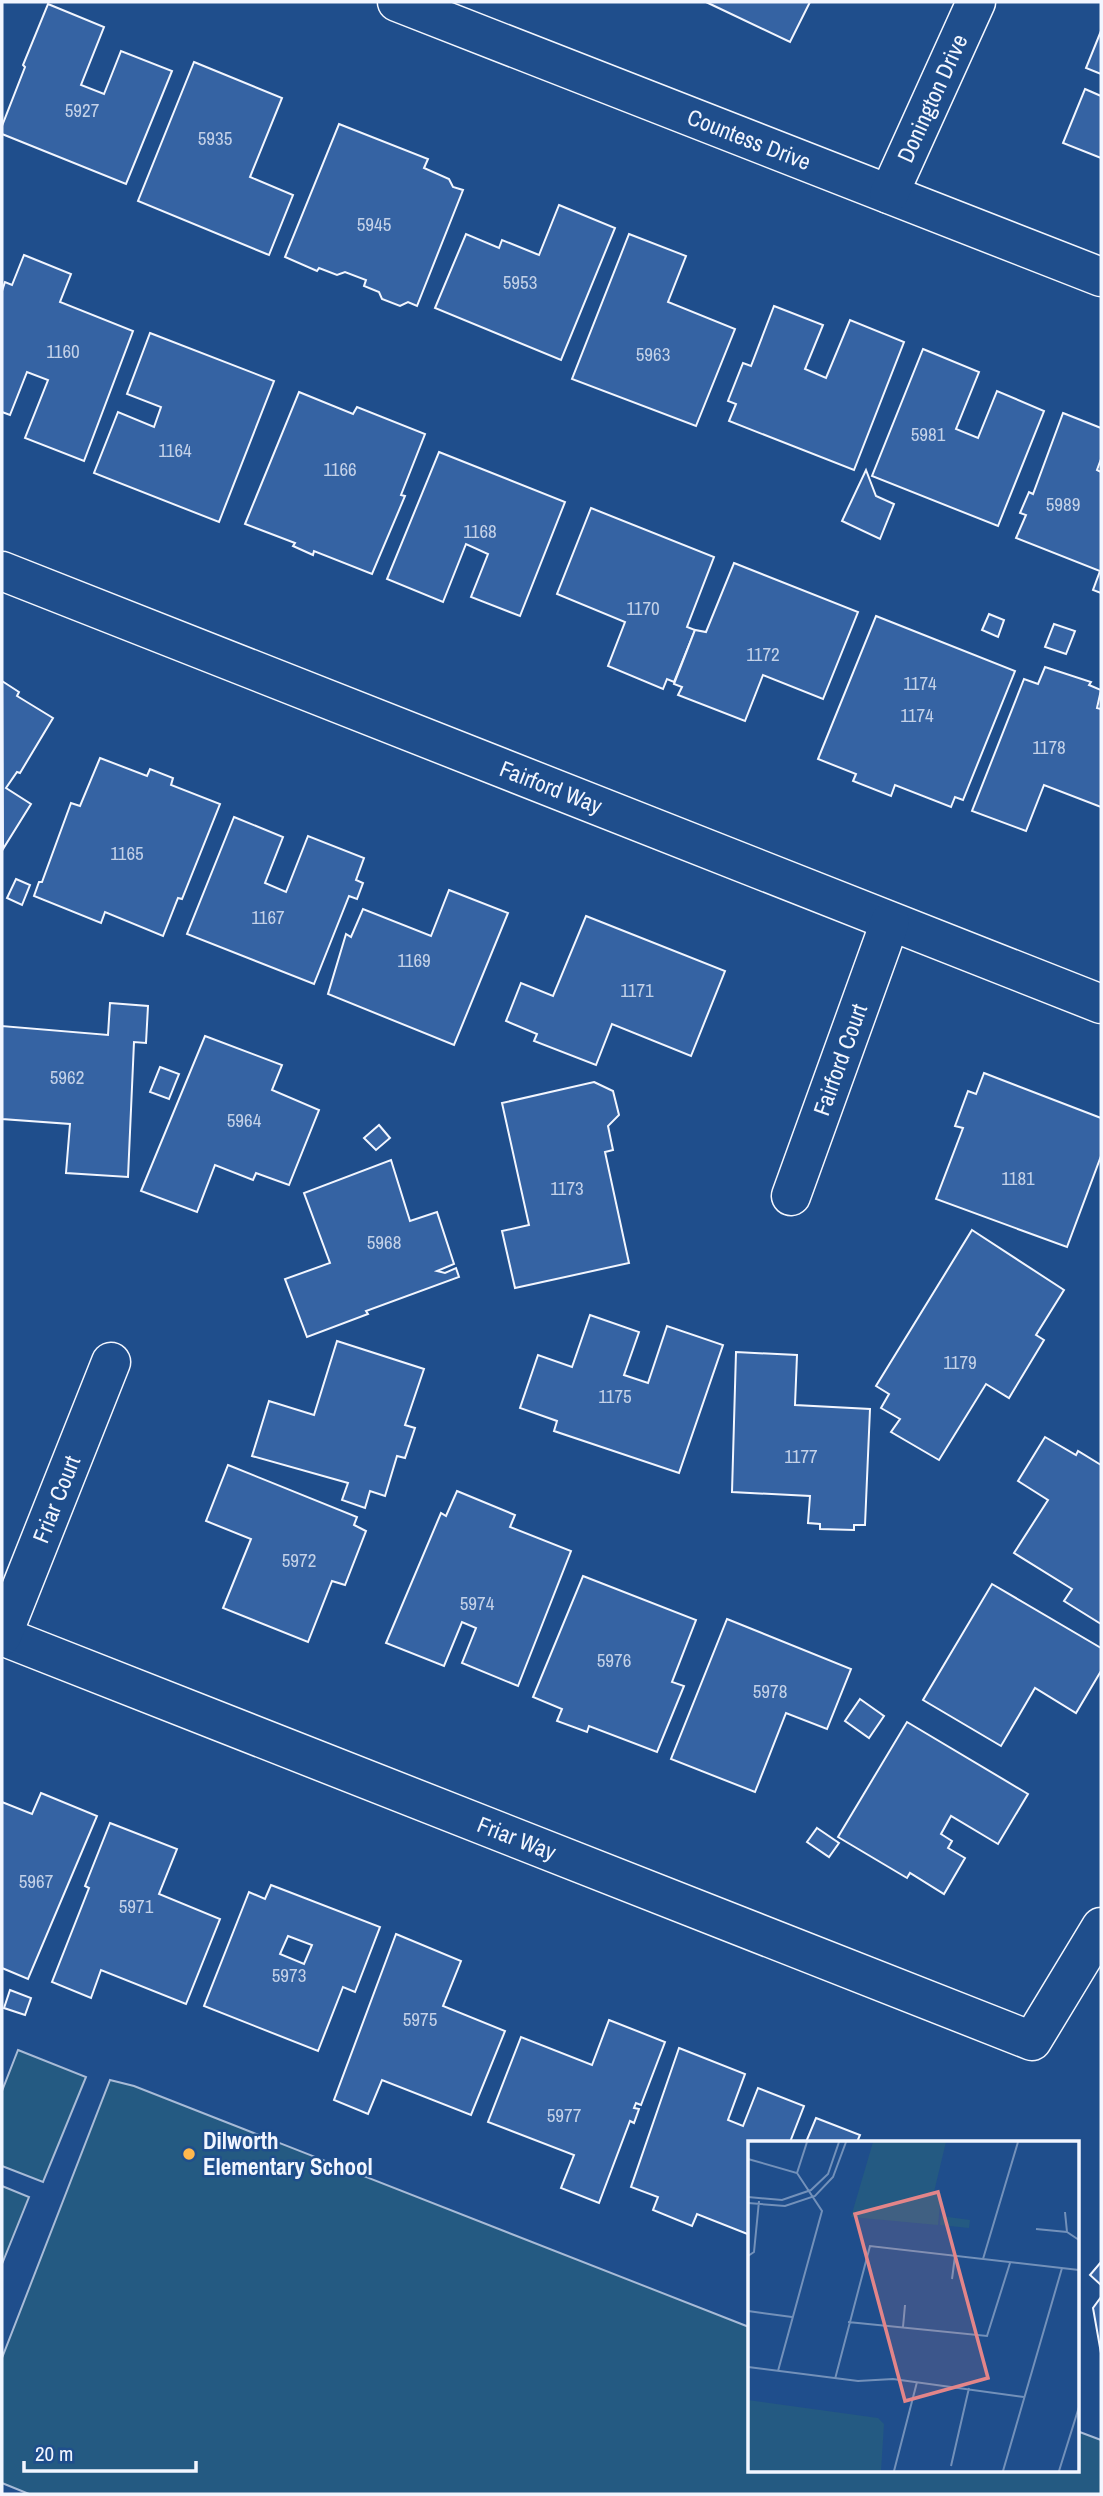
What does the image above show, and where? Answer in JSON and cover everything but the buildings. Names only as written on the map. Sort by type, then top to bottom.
[{"type":"street","name":"Countess Drive","points":[[397,2],[1101,277]]},
{"type":"street","name":"Donington Drive","points":[[889,194],[976,2]]},
{"type":"street","name":"Fairford Way","points":[[2,571],[1101,1004]]},
{"type":"street","name":"Fairford Court","points":[[791,1196],[890,922]]},
{"type":"street","name":"Friar Court","points":[[2,1636],[111,1362]]},
{"type":"street","name":"Friar Way","points":[[2,1636],[1032,2041],[1101,1927]]},
{"type":"shaded area","points":[[18,2050],[86,2077],[43,2182],[2,2166],[2,2091]]},
{"type":"shaded area","name":"Dilworth Elementary School","points":[[110,2080],[134,2086],[748,2327],[748,2472],[1078,2472],[1078,2431],[1101,2440],[1101,2494],[29,2494],[2,2483],[2,2358]]},
{"type":"shaded area","points":[[2,2186],[29,2197],[2,2264]]},
{"type":"place","name":"Dilworth Elementary School","points":[[189,2154]]}]
